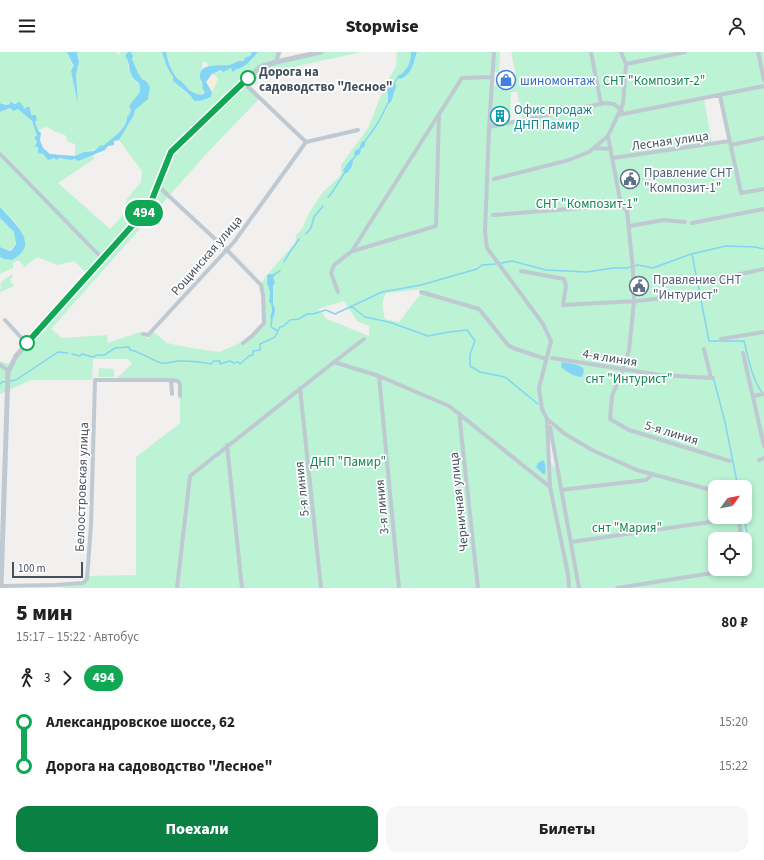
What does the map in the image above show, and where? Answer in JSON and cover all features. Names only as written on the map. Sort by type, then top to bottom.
[{"type":"street","points":[[276,62],[279,52]]},
{"type":"street","points":[[1,587],[3,451],[8,373],[16,356],[149,207],[171,152],[243,82],[260,68],[276,62],[321,52]]},
{"type":"street","points":[[494,52],[489,127],[485,232],[486,248],[543,324],[551,341],[539,388],[542,409],[548,420],[579,588]]},
{"type":"street","points":[[592,52],[601,104]]},
{"type":"street","points":[[494,179],[569,160],[589,152],[608,136],[623,104],[626,64],[621,52]]},
{"type":"street","points":[[626,64],[684,52]]},
{"type":"street","points":[[758,52],[764,80]]},
{"type":"street","points":[[352,252],[462,78],[492,77]]},
{"type":"street","points":[[243,82],[306,142],[358,130]]},
{"type":"street","points":[[618,115],[720,96],[764,86]]},
{"type":"street","points":[[720,96],[741,193],[764,189]]},
{"type":"street","points":[[489,127],[601,104],[614,104],[626,113]]},
{"type":"street","points":[[338,292],[331,273],[334,264],[352,252],[436,226],[439,114]]},
{"type":"street","points":[[608,136],[621,205],[627,211],[633,270],[634,301],[628,350],[623,369]]},
{"type":"street","name":"Лесная улица","points":[[612,158],[764,138]]},
{"type":"street","name":"Рощинская улица","points":[[143,334],[148,335],[234,242],[306,142]]},
{"type":"street","points":[[594,148],[611,150]]},
{"type":"street","points":[[0,154],[102,258]]},
{"type":"street","points":[[158,186],[227,250],[261,285],[263,295],[264,323],[243,343]]},
{"type":"street","points":[[493,215],[621,205]]},
{"type":"street","points":[[692,223],[764,209]]},
{"type":"street","points":[[629,226],[664,220],[685,222]]},
{"type":"street","points":[[704,282],[764,269]]},
{"type":"street","points":[[521,271],[564,279],[566,286],[563,305],[634,301],[690,294]]},
{"type":"street","points":[[421,292],[479,309],[508,345],[546,359]]},
{"type":"street","points":[[6,320],[26,344]]},
{"type":"street","points":[[721,339],[764,332]]},
{"type":"street","points":[[177,588],[190,476],[227,445],[364,338]]},
{"type":"street","name":"4-я линия","points":[[552,358],[660,375],[712,378],[704,349]]},
{"type":"street","points":[[743,352],[764,446]]},
{"type":"street","points":[[334,362],[379,376],[449,406],[550,487]]},
{"type":"street","points":[[0,365],[8,373]]},
{"type":"street","name":"5-я линия","points":[[623,369],[612,396],[610,419],[629,430],[730,461]]},
{"type":"street","name":"3-я линия","points":[[379,376],[399,588]]},
{"type":"street","name":"Белоостровская улица","points":[[1,587],[63,586],[85,582],[87,579],[91,525],[95,380],[171,380]]},
{"type":"street","points":[[172,394],[171,380],[178,381],[180,384],[180,396]]},
{"type":"street","name":"5-я линия","points":[[300,388],[321,588]]},
{"type":"street","points":[[752,396],[764,394]]},
{"type":"street","name":"Черничная улица","points":[[459,413],[478,588]]},
{"type":"street","points":[[548,420],[565,434],[594,451],[636,470],[708,488]]},
{"type":"street","points":[[548,420],[550,487],[568,574],[569,588]]},
{"type":"street","points":[[227,445],[242,588]]},
{"type":"street","points":[[759,460],[764,458]]},
{"type":"street","points":[[561,490],[646,480],[653,474]]},
{"type":"street","points":[[570,542],[708,522]]},
{"type":"street","points":[[617,588],[708,574]]},
{"type":"green space","points":[[0,52],[67,52],[71,63],[74,65],[71,71],[78,102],[76,74],[79,62],[77,52],[116,52],[119,55],[120,52],[128,52],[126,57],[128,60],[129,70],[141,92],[129,106],[131,110],[123,127],[109,142],[103,146],[75,156],[75,144],[68,142],[65,135],[47,127],[38,130],[35,122],[37,119],[36,115],[30,115],[31,108],[25,109],[12,101],[8,105],[0,103]]},
{"type":"green space","points":[[131,52],[162,52],[169,70],[180,87],[192,96],[205,100],[215,87],[217,77],[212,74],[228,69],[235,70],[251,61],[258,52],[282,52],[279,61],[321,52],[362,52],[274,71],[262,75],[249,87],[260,98],[207,153],[51,329],[62,338],[107,335],[108,343],[140,332],[148,339],[151,330],[167,343],[220,352],[244,341],[264,323],[261,285],[265,277],[295,243],[296,236],[303,227],[308,215],[322,193],[341,175],[341,165],[368,128],[386,83],[396,67],[397,52],[411,52],[408,65],[405,71],[400,75],[399,79],[415,60],[417,52],[500,52],[499,75],[516,75],[511,52],[764,52],[764,588],[63,588],[64,585],[83,583],[88,576],[136,575],[136,457],[180,423],[180,396],[178,381],[115,380],[132,364],[128,359],[93,359],[92,380],[31,380],[0,394],[0,361],[11,365],[88,274],[74,261],[58,265],[37,257],[23,268],[24,266],[18,260],[13,263],[13,268],[0,274],[0,257],[12,260],[22,233],[16,223],[0,207],[0,155],[98,256],[103,256],[0,153],[0,112],[11,108],[14,111],[18,109],[32,121],[37,137],[34,138],[37,142],[36,147],[41,154],[47,158],[80,160],[84,157],[93,155],[94,159],[58,183],[110,229],[122,216],[127,199],[141,182],[142,171],[119,140],[134,115],[135,110],[148,99],[149,96],[149,86],[140,76],[133,63]],"holes":[[[493,72],[498,72],[497,85],[492,86]],[[396,87],[394,94],[387,102],[389,99],[387,88]],[[511,92],[517,92],[523,120],[510,123]],[[720,96],[730,141],[712,144],[704,99]],[[490,110],[495,110],[496,121],[492,121],[492,128]],[[267,275],[275,284],[273,293],[275,309],[270,318],[272,310],[269,302],[270,292],[266,279]],[[424,289],[399,322],[385,319],[383,299],[386,293]],[[344,301],[357,321],[369,326],[369,336],[327,319],[318,309]],[[548,420],[550,421],[557,471],[549,460]]]},
{"type":"green space","points":[[166,52],[252,52],[247,59],[231,65],[209,66],[206,62],[203,62],[200,80],[205,92],[202,95],[192,92],[182,81],[177,79],[170,66]]},
{"type":"green space","points":[[0,218],[14,232],[16,238],[13,248],[9,251],[0,247]]},
{"type":"green space","points":[[12,274],[13,276],[10,280],[14,286],[0,292],[1,282]]},
{"type":"green space","points":[[99,368],[114,369],[114,377],[98,377]]},
{"type":"sand","points":[[212,74],[218,78],[212,92],[205,82]]},
{"type":"water","points":[[67,52],[77,52],[79,62],[76,74],[78,104],[71,71],[74,65]]},
{"type":"water","points":[[128,52],[131,52],[133,56],[132,59],[138,73],[150,87],[148,99],[135,110],[134,115],[119,140],[114,141],[114,145],[108,146],[105,150],[78,161],[75,159],[70,160],[59,158],[57,160],[54,158],[48,160],[43,154],[38,153],[38,148],[35,146],[37,142],[34,137],[37,136],[32,121],[18,109],[14,111],[10,108],[0,112],[0,103],[6,105],[10,104],[10,101],[15,104],[20,102],[25,109],[30,107],[31,115],[36,115],[37,120],[35,122],[41,133],[40,140],[43,148],[50,154],[75,156],[84,152],[94,151],[101,145],[103,146],[122,129],[131,110],[129,106],[140,92],[139,84],[132,76],[128,60],[125,56]]},
{"type":"water","points":[[162,52],[166,52],[170,66],[177,79],[182,81],[192,92],[202,95],[205,92],[200,78],[203,69],[211,66],[229,65],[243,61],[246,57],[250,56],[252,52],[258,52],[243,67],[233,72],[231,68],[223,72],[221,70],[212,74],[206,82],[212,92],[211,97],[194,101],[191,96],[173,81],[173,77],[167,67]]},
{"type":"water","points":[[411,52],[417,52],[415,60],[409,72],[403,78],[399,79],[398,76],[404,72],[408,66]]},
{"type":"water","points":[[390,81],[396,85],[396,87],[391,102],[388,104],[387,88]]},
{"type":"water","points":[[362,141],[365,142],[365,146],[361,149],[360,154],[356,156],[354,153],[359,149]]},
{"type":"water","points":[[351,159],[353,162],[351,168],[347,173],[345,173],[343,170]]},
{"type":"water","points":[[0,207],[14,222],[25,240],[25,246],[22,252],[12,260],[0,257],[0,247],[9,251],[12,250],[16,244],[14,232],[0,218]]},
{"type":"water","points":[[267,275],[275,275],[273,278],[275,282],[273,287],[273,303],[275,309],[274,316],[271,319],[272,310],[269,302],[270,292],[267,283]]},
{"type":"water","points":[[562,362],[578,365],[583,368],[584,371],[582,377],[574,375],[563,369],[561,367]]},
{"type":"water","points":[[543,460],[546,467],[545,474],[543,474],[536,467],[538,463]]},
{"type":"waterway","points":[[394,84],[398,77],[400,77]]},
{"type":"waterway","points":[[363,144],[378,123],[388,103]]},
{"type":"waterway","points":[[351,162],[357,154]]},
{"type":"waterway","points":[[328,197],[345,172]]},
{"type":"waterway","points":[[306,234],[311,228],[314,217],[323,206]]},
{"type":"waterway","points":[[284,262],[299,239]]},
{"type":"waterway","points":[[501,263],[512,261],[546,270],[587,272],[613,268],[627,268],[638,265],[653,268],[691,254],[726,246],[755,247],[764,249]]},
{"type":"waterway","points":[[692,254],[709,341],[744,341],[753,375],[762,392]]},
{"type":"waterway","points":[[72,354],[80,356],[82,354],[93,357],[97,355],[104,355],[115,348],[129,347],[130,350],[162,363],[184,361],[211,364],[214,361],[220,361],[220,364],[230,361],[234,363],[238,362],[240,364],[249,356],[253,355],[253,351],[260,350],[260,344],[275,337],[280,327],[284,326],[290,320],[299,319],[307,314],[313,314],[326,310],[335,314],[382,292],[421,285],[477,269],[482,265],[496,264]]},
{"type":"waterway","points":[[273,275],[280,271]]},
{"type":"waterway","points":[[351,306],[365,317],[389,322],[428,336],[467,330],[475,341],[470,354],[470,366],[480,372],[505,377],[538,404]]},
{"type":"waterway","points":[[272,318],[271,327],[278,331]]},
{"type":"waterway","points":[[0,384],[2,382],[16,380],[58,352],[68,353]]},
{"type":"waterway","points":[[714,380],[725,422],[737,480]]},
{"type":"waterway","points":[[745,524],[747,532]]},
{"type":"bus line","name":"494","points":[[27,343],[149,207],[171,152],[248,78]]},
{"type":"place","name":"Дорога на садоводство \"Лесное\"","points":[[248,78]]},
{"type":"place","name":"шиномонтаж","points":[[506,80]]},
{"type":"place","name":"Офис продаж ДНП Памир","points":[[500,116]]},
{"type":"place","name":"Правление СНТ \"Композит-1\"","points":[[630,179]]},
{"type":"place","name":"Правление СНТ \"Интурист\"","points":[[639,286]]},
{"type":"park label","name":"СНТ \"Композит-2\"","points":[[654,80]]},
{"type":"park label","name":"СНТ \"Композит-1\"","points":[[587,203]]},
{"type":"park label","name":"снт \"Интурист\"","points":[[629,378]]},
{"type":"park label","name":"ДНП \"Памир\"","points":[[348,461]]},
{"type":"park label","name":"снт \"Мария\"","points":[[627,527]]}]
